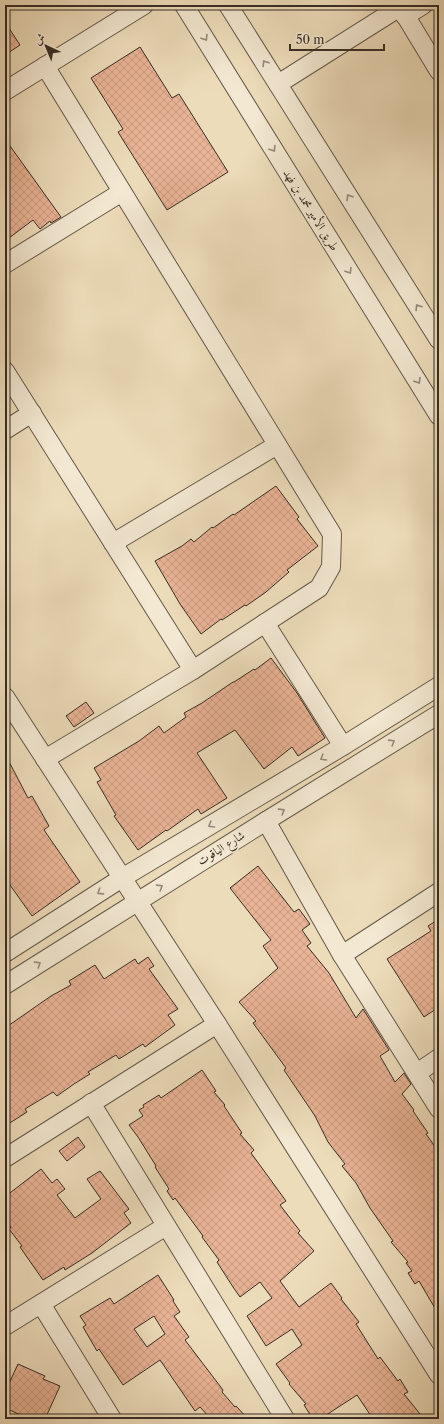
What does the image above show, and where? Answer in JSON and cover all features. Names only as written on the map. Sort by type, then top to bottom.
[{"type":"street","points":[[5,90],[144,5]]},
{"type":"street","name":"طريق الأمير محمد بن فهد","points":[[184,5],[439,415]]},
{"type":"street","points":[[228,5],[439,340]]},
{"type":"street","points":[[278,84],[401,9],[423,5]]},
{"type":"street","points":[[401,9],[439,71]]},
{"type":"street","points":[[45,66],[332,534],[331,567],[319,588],[193,670],[45,759]]},
{"type":"street","points":[[5,264],[122,192]]},
{"type":"street","points":[[5,371],[193,670]]},
{"type":"street","points":[[5,430],[32,413]]},
{"type":"street","points":[[113,543],[277,445]]},
{"type":"street","points":[[265,623],[343,746]]},
{"type":"street","points":[[421,697],[435,682],[439,672]]},
{"type":"street","name":"شارع الياقوت","points":[[5,953],[122,878],[343,746],[439,686]]},
{"type":"street","points":[[5,696],[217,1024],[439,1375]]},
{"type":"street","name":"شارع الياقوت","points":[[5,985],[439,714]]},
{"type":"street","points":[[266,821],[342,955],[439,1109]]},
{"type":"street","points":[[342,955],[439,892]]},
{"type":"street","points":[[5,1158],[217,1024]]},
{"type":"street","points":[[416,1073],[439,1058]]},
{"type":"street","points":[[91,1103],[285,1419]]},
{"type":"street","points":[[5,1326],[166,1226]]},
{"type":"street","points":[[41,1304],[112,1419]]},
{"type":"building","points":[[5,22],[20,45],[5,55]]},
{"type":"building","points":[[140,47],[172,98],[179,94],[228,172],[167,210],[118,132],[123,129],[91,78]]},
{"type":"building","points":[[5,139],[61,217],[51,223],[50,221],[40,229],[33,220],[5,241]]},
{"type":"building","points":[[276,486],[299,517],[297,519],[318,546],[287,570],[289,572],[266,592],[246,606],[245,605],[222,620],[221,619],[201,634],[180,604],[155,561],[182,546],[191,539],[194,542],[212,527],[213,528],[233,514],[234,515]]},
{"type":"building","points":[[271,658],[297,693],[325,738],[298,756],[292,747],[264,769],[235,730],[197,753],[227,798],[201,814],[198,809],[138,850],[114,816],[116,815],[97,782],[101,780],[94,768],[139,741],[159,726],[164,733],[186,717],[184,713],[254,669],[255,670]]},
{"type":"building","points":[[86,702],[94,713],[74,727],[66,716]]},
{"type":"building","points":[[5,754],[28,798],[32,796],[49,826],[44,830],[80,882],[32,916],[5,878]]},
{"type":"building","points":[[258,866],[294,912],[299,909],[310,924],[302,930],[311,943],[307,946],[329,973],[356,1018],[363,1009],[389,1050],[380,1056],[395,1082],[404,1073],[411,1084],[402,1094],[414,1110],[413,1111],[428,1133],[426,1134],[439,1152],[439,1315],[419,1281],[415,1284],[408,1273],[412,1271],[406,1263],[408,1262],[391,1242],[393,1241],[370,1208],[356,1183],[342,1166],[345,1164],[328,1142],[315,1116],[284,1070],[286,1068],[253,1023],[256,1021],[239,1002],[278,968],[263,946],[271,940],[230,888]]},
{"type":"building","points":[[439,919],[439,1007],[424,1017],[387,959],[431,931],[428,926]]},
{"type":"building","points":[[148,957],[154,966],[149,969],[178,1009],[168,1015],[175,1025],[145,1047],[143,1044],[119,1059],[116,1055],[88,1072],[90,1074],[57,1096],[53,1092],[25,1109],[27,1112],[5,1126],[5,1028],[51,996],[71,985],[69,981],[95,965],[104,979],[135,959],[138,964]]},
{"type":"building","points":[[202,1070],[216,1091],[214,1092],[225,1105],[224,1106],[242,1133],[240,1134],[254,1150],[251,1153],[286,1201],[280,1205],[300,1231],[298,1233],[314,1251],[280,1281],[299,1307],[331,1283],[342,1298],[341,1299],[359,1322],[356,1324],[378,1359],[380,1357],[398,1381],[400,1379],[408,1392],[404,1394],[424,1419],[373,1419],[357,1395],[320,1419],[313,1419],[304,1405],[306,1404],[289,1384],[290,1383],[276,1364],[302,1345],[292,1329],[266,1346],[247,1316],[272,1298],[260,1282],[240,1297],[217,1262],[219,1260],[202,1237],[203,1236],[175,1198],[173,1200],[167,1191],[169,1189],[155,1167],[156,1166],[129,1125],[143,1116],[139,1110],[144,1107],[143,1105],[159,1095],[161,1098]]},
{"type":"building","points":[[78,1137],[85,1147],[67,1161],[59,1151]]},
{"type":"building","points":[[41,1169],[52,1183],[57,1179],[65,1189],[57,1195],[75,1218],[101,1199],[87,1179],[100,1171],[129,1209],[124,1213],[131,1223],[92,1253],[65,1270],[64,1267],[43,1280],[20,1247],[22,1246],[9,1229],[11,1227],[5,1219],[5,1206],[10,1202],[6,1196]]},
{"type":"building","points":[[158,1275],[180,1312],[174,1316],[189,1337],[185,1340],[223,1390],[222,1392],[248,1419],[211,1419],[200,1407],[195,1411],[160,1360],[123,1385],[99,1349],[97,1351],[83,1327],[86,1325],[80,1316],[110,1298],[114,1304]],"holes":[[[154,1316],[165,1334],[147,1347],[134,1329]]]},
{"type":"building","points":[[18,1364],[45,1376],[43,1379],[60,1386],[45,1419],[30,1419],[5,1408],[5,1392]]}]
